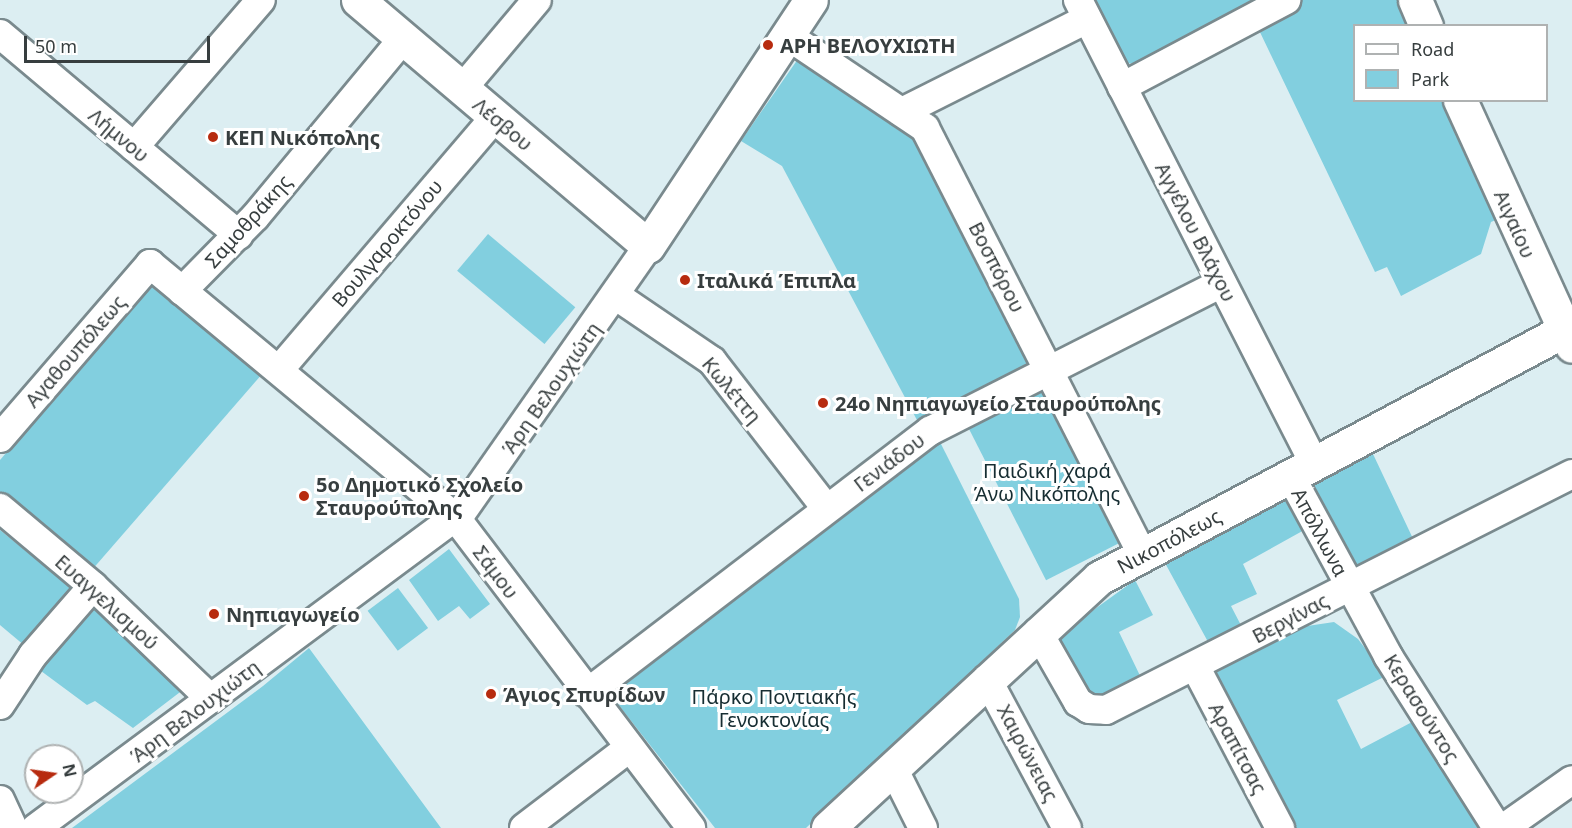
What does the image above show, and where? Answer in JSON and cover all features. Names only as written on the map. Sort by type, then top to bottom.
[{"type":"street","points":[[134,147],[261,0]]},
{"type":"street","name":"Λέσβου","points":[[358,0],[648,246]]},
{"type":"street","points":[[462,89],[537,0]]},
{"type":"street","name":"Άρη Βελουχιώτη","points":[[36,828],[456,518],[478,493],[615,295],[812,0]]},
{"type":"street","points":[[1122,87],[1286,0]]},
{"type":"street","points":[[1415,0],[1425,24]]},
{"type":"street","points":[[902,111],[1082,10]]},
{"type":"street","name":"Αγγέλου Βλάχου","points":[[1082,10],[1222,283],[1303,471]]},
{"type":"street","name":"Λήμνου","points":[[0,34],[239,235]]},
{"type":"street","name":"Βοσπόρου","points":[[788,36],[902,111],[931,138],[1142,554]]},
{"type":"street","name":"Σαμοθράκης","points":[[182,291],[239,235],[403,39]]},
{"type":"street","name":"Αιγαίου","points":[[1461,102],[1568,338]]},
{"type":"street","name":"Βουλγαροκτόνου","points":[[279,370],[495,117]]},
{"type":"street","name":"Σάμου","points":[[150,264],[456,518],[691,828]]},
{"type":"street","name":"Αγαθουπόλεως","points":[[0,438],[150,264]]},
{"type":"street","name":"Γενιάδου","points":[[587,693],[930,431],[1222,283]]},
{"type":"street","name":"Κωλέττη","points":[[615,295],[712,361],[827,509]]},
{"type":"street","name":"Νικοπόλεως","points":[[828,828],[1088,586],[1142,554],[1568,338]]},
{"type":"street","name":"Απόλλωνα","points":[[1303,471],[1350,587]]},
{"type":"street","name":"Βεργίνας","points":[[1038,632],[1076,699],[1093,710],[1111,709],[1196,668],[1572,474]]},
{"type":"street","name":"Ευαγγελισμού","points":[[0,508],[93,586],[211,699]]},
{"type":"street","points":[[0,705],[33,655],[93,586]]},
{"type":"street","name":"Κερασούντος","points":[[1350,587],[1388,656],[1497,828]]},
{"type":"street","name":"Αραπίτσας","points":[[1196,668],[1280,828]]},
{"type":"street","name":"Χαιρώνειας","points":[[987,679],[1067,828]]},
{"type":"street","points":[[524,828],[629,748]]},
{"type":"street","points":[[893,768],[923,828]]},
{"type":"street","points":[[1504,828],[1572,780]]},
{"type":"street","points":[[0,800],[13,828]]},
{"type":"green space","points":[[1092,0],[1404,0],[1416,24],[1353,24],[1353,102],[1450,102],[1503,217],[1491,222],[1481,254],[1401,296],[1387,267],[1375,272],[1258,28],[1136,64],[1124,63]]},
{"type":"green space","points":[[800,56],[908,125],[1033,362],[918,422],[782,166],[741,141]]},
{"type":"green space","points":[[488,234],[575,307],[544,344],[457,271]]},
{"type":"green space","points":[[155,281],[263,373],[91,571],[0,495],[0,460]]},
{"type":"green space","name":"Παιδική χαρά Άνω Νικόπολης","points":[[1045,380],[1126,539],[1046,580],[965,421]]},
{"type":"green space","name":"Πάρκο Ποντιακής Γενοκτονίας","points":[[940,442],[1019,599],[1020,617],[1015,630],[806,828],[715,828],[610,694]]},
{"type":"green space","points":[[1373,454],[1416,545],[1354,577],[1324,519],[1243,564],[1257,594],[1231,606],[1246,635],[1213,651],[1165,563]]},
{"type":"green space","points":[[0,530],[74,590],[25,646],[0,625]]},
{"type":"green space","points":[[449,549],[490,604],[470,619],[459,606],[438,621],[409,580]]},
{"type":"green space","points":[[1135,580],[1153,615],[1119,632],[1144,684],[1110,701],[1089,697],[1056,637]]},
{"type":"green space","points":[[398,588],[428,628],[398,651],[368,611]]},
{"type":"green space","points":[[92,604],[188,686],[133,728],[95,701],[87,705],[37,668]]},
{"type":"green space","points":[[1334,622],[1358,639],[1386,676],[1337,700],[1361,749],[1414,721],[1483,828],[1296,828],[1210,671],[1294,628]]},
{"type":"green space","points":[[309,648],[441,828],[72,828],[263,686]]},
{"type":"place","name":"ΑΡΗ ΒΕΛΟΥΧΙΩΤΗ","points":[[768,45]]},
{"type":"place","name":"ΚΕΠ Νικόπολης","points":[[213,137]]},
{"type":"place","name":"Ιταλικά Έπιπλα","points":[[685,280]]},
{"type":"place","name":"24ο Νηπιαγωγείο Σταυρούπολης","points":[[823,403]]},
{"type":"place","name":"5ο Δημοτικό Σχολείο Σταυρούπολης","points":[[304,496]]},
{"type":"place","name":"Νηπιαγωγείο","points":[[214,614]]},
{"type":"place","name":"Άγιος Σπυρίδων","points":[[491,694]]}]
